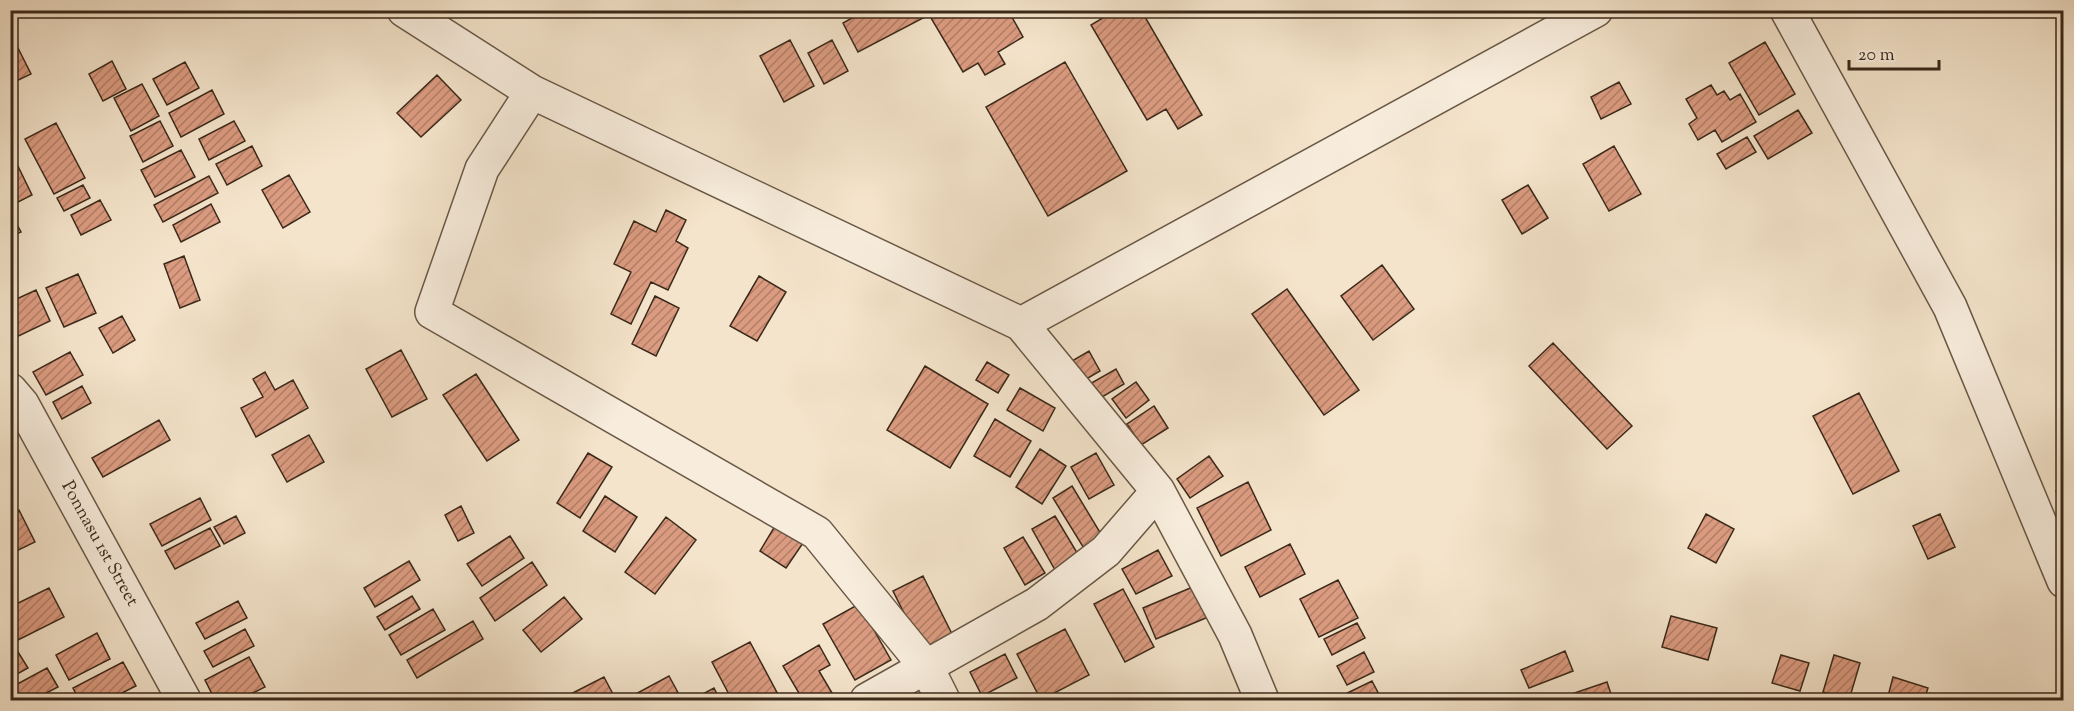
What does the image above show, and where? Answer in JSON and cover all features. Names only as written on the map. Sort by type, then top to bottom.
[{"type":"street","points":[[404,10],[532,92],[1021,324],[1158,491],[1235,635],[1262,700]]},
{"type":"street","points":[[1021,324],[1596,10]]},
{"type":"street","points":[[1787,10],[1950,307],[2064,581]]},
{"type":"street","points":[[532,92],[482,169],[432,312],[817,533],[927,668],[943,700]]},
{"type":"street","name":"Ponnasu 1st Street","points":[[10,390],[22,404],[184,700]]},
{"type":"street","points":[[867,700],[1037,604],[1106,551],[1158,491]]},
{"type":"building","points":[[866,10],[921,10],[925,17],[858,52],[843,23]]},
{"type":"building","points":[[932,10],[1008,10],[1023,37],[998,52],[1005,64],[985,75],[978,63],[963,72],[928,13]]},
{"type":"building","points":[[1116,10],[1141,10],[1202,115],[1178,129],[1166,109],[1147,120],[1091,25]]},
{"type":"building","points":[[790,40],[814,86],[784,102],[760,56]]},
{"type":"building","points":[[832,40],[848,71],[824,84],[808,53]]},
{"type":"building","points":[[1765,42],[1795,94],[1759,115],[1729,63]]},
{"type":"building","points":[[17,46],[31,74],[10,84],[10,49]]},
{"type":"building","points":[[112,61],[126,89],[103,101],[89,74]]},
{"type":"building","points":[[185,62],[199,88],[167,105],[153,79]]},
{"type":"building","points":[[1065,62],[1127,171],[1048,216],[986,107]]},
{"type":"building","points":[[437,75],[461,100],[421,137],[397,113]]},
{"type":"building","points":[[1619,82],[1631,104],[1601,119],[1591,97]]},
{"type":"building","points":[[142,84],[159,116],[131,131],[114,98]]},
{"type":"building","points":[[1711,85],[1717,95],[1724,91],[1730,100],[1740,94],[1756,122],[1722,142],[1715,130],[1698,140],[1689,124],[1697,118],[1686,99]]},
{"type":"building","points":[[212,90],[224,114],[181,137],[169,113]]},
{"type":"building","points":[[1798,110],[1812,133],[1768,159],[1754,136]]},
{"type":"building","points":[[160,121],[173,146],[143,162],[130,136]]},
{"type":"building","points":[[234,121],[245,141],[209,160],[199,139]]},
{"type":"building","points":[[56,123],[85,178],[54,194],[25,139]]},
{"type":"building","points":[[1747,137],[1756,152],[1726,169],[1717,154]]},
{"type":"building","points":[[252,146],[262,166],[227,185],[216,164]]},
{"type":"building","points":[[1614,146],[1641,194],[1609,211],[1583,164]]},
{"type":"building","points":[[181,150],[195,177],[155,197],[141,170]]},
{"type":"building","points":[[14,158],[32,195],[12,205],[10,160]]},
{"type":"building","points":[[289,175],[310,212],[283,228],[262,190]]},
{"type":"building","points":[[209,176],[218,193],[163,222],[154,205]]},
{"type":"building","points":[[83,185],[90,198],[64,211],[57,198]]},
{"type":"building","points":[[1528,185],[1548,218],[1522,234],[1502,200]]},
{"type":"building","points":[[100,200],[111,220],[81,235],[71,215]]},
{"type":"building","points":[[211,204],[220,222],[181,242],[173,225]]},
{"type":"building","points":[[666,210],[686,220],[676,241],[688,248],[668,290],[651,282],[631,324],[611,314],[631,272],[614,264],[634,221],[656,232]]},
{"type":"building","points":[[10,212],[21,232],[10,237]]},
{"type":"building","points":[[184,256],[200,300],[180,308],[164,264]]},
{"type":"building","points":[[1382,265],[1414,309],[1373,340],[1341,296]]},
{"type":"building","points":[[78,274],[96,313],[64,327],[46,288]]},
{"type":"building","points":[[759,276],[786,292],[757,341],[730,326]]},
{"type":"building","points":[[1287,289],[1359,390],[1324,415],[1252,314]]},
{"type":"building","points":[[36,290],[50,321],[10,340],[10,302]]},
{"type":"building","points":[[655,296],[679,308],[656,356],[632,344]]},
{"type":"building","points":[[122,316],[135,340],[113,353],[99,328]]},
{"type":"building","points":[[1553,343],[1632,426],[1607,449],[1529,366]]},
{"type":"building","points":[[401,350],[427,399],[392,417],[366,369]]},
{"type":"building","points":[[1089,351],[1100,371],[1083,381],[1072,361]]},
{"type":"building","points":[[70,352],[83,375],[46,395],[33,372]]},
{"type":"building","points":[[987,362],[1009,375],[998,393],[976,380]]},
{"type":"building","points":[[925,366],[988,404],[950,468],[887,430]]},
{"type":"building","points":[[1116,369],[1124,384],[1097,400],[1088,385]]},
{"type":"building","points":[[265,372],[275,390],[293,380],[308,408],[256,437],[241,408],[263,397],[253,379]]},
{"type":"building","points":[[476,374],[519,440],[487,461],[443,395]]},
{"type":"building","points":[[1136,382],[1149,400],[1126,418],[1112,399]]},
{"type":"building","points":[[82,386],[91,403],[62,419],[53,402]]},
{"type":"building","points":[[1020,388],[1055,408],[1043,431],[1007,410]]},
{"type":"building","points":[[1859,393],[1899,471],[1853,494],[1813,416]]},
{"type":"building","points":[[1154,406],[1168,428],[1141,445],[1127,424]]},
{"type":"building","points":[[995,419],[1031,441],[1010,477],[974,456]]},
{"type":"building","points":[[159,420],[170,440],[103,477],[92,458]]},
{"type":"building","points":[[309,435],[324,462],[287,482],[272,455]]},
{"type":"building","points":[[1040,449],[1066,466],[1042,504],[1016,487]]},
{"type":"building","points":[[588,453],[612,467],[580,518],[557,503]]},
{"type":"building","points":[[1096,453],[1114,485],[1089,499],[1071,467]]},
{"type":"building","points":[[1209,456],[1223,476],[1190,498],[1177,479]]},
{"type":"building","points":[[1248,482],[1271,530],[1221,556],[1197,508]]},
{"type":"building","points":[[1072,486],[1104,539],[1085,550],[1053,498]]},
{"type":"building","points":[[2064,487],[2064,506],[2056,491]]},
{"type":"building","points":[[605,496],[637,517],[615,552],[583,531]]},
{"type":"building","points":[[200,498],[211,520],[162,546],[150,524]]},
{"type":"building","points":[[461,506],[474,533],[458,541],[445,515]]},
{"type":"building","points":[[19,510],[35,542],[10,554],[10,514]]},
{"type":"building","points":[[1706,514],[1734,529],[1716,563],[1688,548]]},
{"type":"building","points":[[1940,514],[1955,547],[1928,559],[1913,526]]},
{"type":"building","points":[[236,516],[245,533],[224,544],[214,527]]},
{"type":"building","points":[[1055,516],[1079,556],[1055,570],[1032,529]]},
{"type":"building","points":[[666,517],[696,540],[655,594],[625,572]]},
{"type":"building","points":[[775,526],[803,543],[786,568],[760,551]]},
{"type":"building","points":[[210,528],[220,546],[175,569],[165,551]]},
{"type":"building","points":[[510,536],[524,558],[482,586],[467,564]]},
{"type":"building","points":[[1023,537],[1045,573],[1025,585],[1004,548]]},
{"type":"building","points":[[1290,544],[1305,574],[1260,597],[1245,567]]},
{"type":"building","points":[[1158,550],[1172,576],[1136,594],[1122,569]]},
{"type":"building","points":[[409,561],[420,580],[375,607],[364,588]]},
{"type":"building","points":[[532,562],[547,585],[495,621],[480,598]]},
{"type":"building","points":[[923,576],[954,638],[924,653],[893,591]]},
{"type":"building","points":[[1338,580],[1358,618],[1319,637],[1300,599]]},
{"type":"building","points":[[1195,586],[1208,617],[1156,639],[1143,608]]},
{"type":"building","points":[[49,588],[64,617],[14,642],[10,635],[10,607]]},
{"type":"building","points":[[1123,589],[1154,647],[1125,662],[1094,604]]},
{"type":"building","points":[[412,596],[420,609],[385,630],[377,617]]},
{"type":"building","points":[[564,597],[582,619],[541,652],[523,630]]},
{"type":"building","points":[[238,601],[247,618],[205,639],[196,623]]},
{"type":"building","points":[[859,604],[891,660],[855,680],[823,624]]},
{"type":"building","points":[[433,609],[445,630],[401,655],[389,635]]},
{"type":"building","points":[[1671,616],[1717,628],[1708,660],[1662,647]]},
{"type":"building","points":[[473,621],[483,639],[417,678],[407,660]]},
{"type":"building","points":[[1357,623],[1365,638],[1332,655],[1324,639]]},
{"type":"building","points":[[245,629],[254,646],[213,667],[204,651]]},
{"type":"building","points":[[1065,629],[1089,675],[1041,700],[1017,654]]},
{"type":"building","points":[[97,633],[110,659],[69,680],[56,655]]},
{"type":"building","points":[[750,642],[781,700],[732,700],[712,662]]},
{"type":"building","points":[[819,645],[830,665],[819,671],[832,693],[818,700],[803,700],[783,666]]},
{"type":"building","points":[[1565,651],[1573,671],[1529,688],[1521,670]]},
{"type":"building","points":[[18,652],[28,668],[10,678],[10,657]]},
{"type":"building","points":[[1364,652],[1374,672],[1347,685],[1337,666]]},
{"type":"building","points":[[1005,654],[1017,678],[982,696],[970,672]]},
{"type":"building","points":[[1781,655],[1809,663],[1800,691],[1772,683]]},
{"type":"building","points":[[1834,655],[1860,663],[1849,700],[1823,692]]},
{"type":"building","points":[[249,657],[265,687],[239,700],[215,700],[205,680]]},
{"type":"building","points":[[123,662],[136,686],[108,700],[79,700],[73,688]]},
{"type":"building","points":[[47,668],[58,687],[33,700],[10,700],[10,688]]},
{"type":"building","points":[[669,676],[682,700],[632,700],[630,697]]},
{"type":"building","points":[[604,677],[615,698],[611,700],[559,700]]},
{"type":"building","points":[[1893,677],[1928,688],[1924,700],[1887,700]]},
{"type":"building","points":[[1372,681],[1382,700],[1333,700]]},
{"type":"building","points":[[1607,682],[1613,700],[1554,700]]},
{"type":"building","points":[[714,688],[720,700],[696,700],[695,698]]},
{"type":"building","points":[[64,694],[67,700],[52,700]]},
{"type":"building","points":[[134,695],[137,700],[123,700]]},
{"type":"building","points":[[1463,695],[1466,700],[1451,700]]}]
